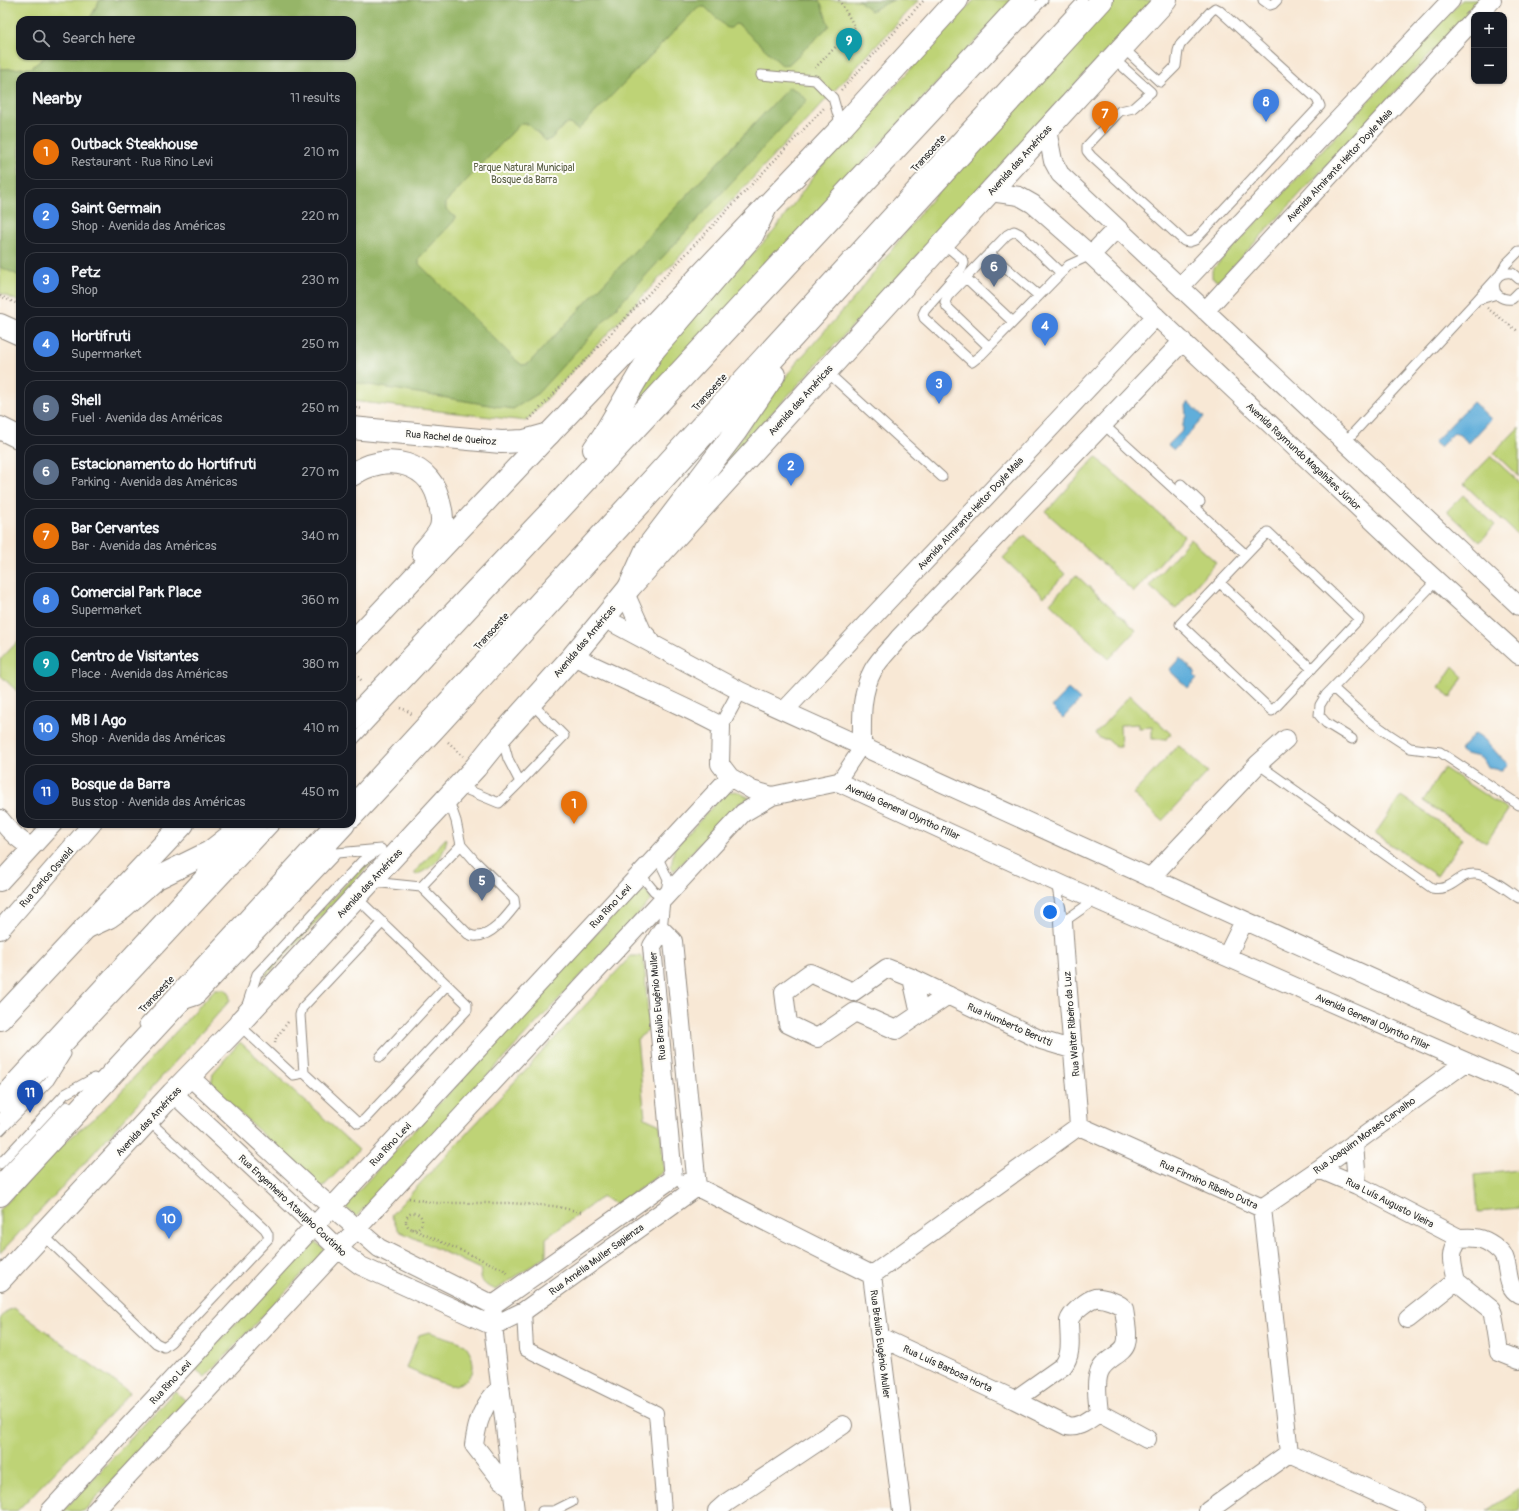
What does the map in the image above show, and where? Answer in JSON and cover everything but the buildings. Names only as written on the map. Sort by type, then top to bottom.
[{"type":"main road","points":[[356,639],[842,127],[957,0]]},
{"type":"main road","points":[[356,716],[552,510],[1026,0]]},
{"type":"main road","points":[[356,812],[434,729],[1102,0]]},
{"type":"main road","name":"Avenida das Américas","points":[[0,1280],[453,792],[573,656],[627,591],[1166,0]]},
{"type":"main road","points":[[552,510],[603,436],[653,351],[752,236],[764,209]]},
{"type":"main road","points":[[627,591],[647,548],[736,431],[789,352],[867,266],[871,253]]},
{"type":"main road","points":[[0,325],[16,332]]},
{"type":"main road","points":[[0,428],[16,436]]},
{"type":"main road","name":"Rua Rachel de Queiroz","points":[[356,428],[501,442],[524,440],[549,434]]},
{"type":"main road","points":[[356,472],[371,465],[385,462],[399,463],[420,471],[429,479],[435,488],[442,513],[440,529],[433,541],[417,557],[412,581]]},
{"type":"main road","points":[[0,1019],[178,828]]},
{"type":"main road","points":[[85,928],[109,917],[123,907],[155,879],[215,848],[240,828]]},
{"type":"main road","points":[[0,1102],[252,828]]},
{"type":"main road","points":[[0,1195],[340,828]]},
{"type":"street","points":[[1180,287],[1451,0]]},
{"type":"street","points":[[1481,12],[1492,0]]},
{"type":"street","name":"Avenida Almirante Heitor Doyle Maia","points":[[1205,311],[1471,22]]},
{"type":"street","points":[[1047,130],[1053,161],[1060,174],[1519,606]]},
{"type":"street","name":"Avenida Raymundo Magalhães Júnior","points":[[990,192],[1019,196],[1034,204],[1183,341],[1409,564],[1437,580],[1519,654]]},
{"type":"street","points":[[1091,255],[1117,228]]},
{"type":"street","name":"Avenida Almirante Heitor Doyle Maia","points":[[784,711],[1156,316]]},
{"type":"street","points":[[838,782],[862,746],[862,712],[865,689],[874,668],[899,638],[1183,341]]},
{"type":"street","points":[[627,591],[642,631],[656,646]]},
{"type":"street","points":[[604,618],[740,691],[1519,1045]]},
{"type":"street","points":[[573,656],[721,726],[740,691]]},
{"type":"street","name":"Avenida General Olyntho Pillar","points":[[721,726],[720,764],[730,777],[752,790],[772,796],[838,782],[1096,899],[1519,1085]]},
{"type":"street","points":[[1150,878],[1258,764],[1286,739]]},
{"type":"street","name":"Rua Rino Levi","points":[[50,1511],[730,777]]},
{"type":"street","points":[[95,1511],[743,813],[772,796]]},
{"type":"street","points":[[0,819],[20,841],[25,854]]},
{"type":"street","points":[[0,882],[48,828]]},
{"type":"street","name":"Rua Carlos Oswald","points":[[0,930],[89,828]]},
{"type":"street","points":[[0,838],[13,850],[25,854]]},
{"type":"street","points":[[1227,956],[1244,920]]},
{"type":"street","name":"Rua Walter Ribeiro da Luz","points":[[1063,922],[1079,1126]]},
{"type":"street","points":[[662,930],[673,941],[697,1187]]},
{"type":"street","name":"Rua Bráulio Eugênio Muller","points":[[662,930],[652,946],[673,1178],[697,1187],[872,1276],[902,1511]]},
{"type":"street","name":"Rua Humberto Berutti","points":[[948,995],[896,1030],[855,1012],[817,1038],[788,1024],[784,992],[810,973],[853,992],[887,968],[912,978],[948,995],[1041,1040],[1074,1050]]},
{"type":"street","points":[[912,978],[920,1014]]},
{"type":"street","points":[[1041,1040],[1070,1020]]},
{"type":"street","name":"Rua Joaquim Moraes Carvalho","points":[[1262,1208],[1319,1169],[1466,1062]]},
{"type":"street","points":[[190,1077],[379,1248],[493,1304],[493,1326],[500,1388],[512,1489],[517,1511]]},
{"type":"street","name":"Rua Engenheiro Ataulpho Coutinho","points":[[173,1093],[338,1249],[361,1266],[493,1326]]},
{"type":"street","points":[[872,1276],[1079,1126]]},
{"type":"street","name":"Rua Firmino Ribeiro Dutra","points":[[1079,1126],[1262,1208],[1289,1453]]},
{"type":"street","points":[[1354,1143],[1357,1185]]},
{"type":"street","name":"Rua Luís Augusto Vieira","points":[[1319,1169],[1357,1185],[1459,1238],[1477,1237],[1486,1240],[1500,1251],[1505,1260],[1512,1287],[1519,1294]]},
{"type":"street","name":"Rua Amélia Muller Sapienza","points":[[493,1304],[673,1178]]},
{"type":"street","name":"Rua Amélia Muller Sapienza","points":[[493,1326],[524,1311],[697,1187]]},
{"type":"street","points":[[1459,1238],[1453,1247],[1451,1259],[1456,1281],[1491,1310],[1493,1314],[1499,1352],[1519,1360]]},
{"type":"street","points":[[1408,1320],[1456,1281]]},
{"type":"street","points":[[1015,1400],[1063,1366],[1068,1360],[1070,1354],[1070,1316],[1091,1300],[1096,1298],[1100,1299],[1122,1306],[1124,1309],[1127,1341],[1124,1348],[1103,1365],[1099,1371],[1099,1413],[1147,1439]]},
{"type":"street","points":[[524,1311],[526,1350],[656,1413],[664,1511]]},
{"type":"street","name":"Rua Luís Barbosa Horta","points":[[880,1337],[1067,1426],[1073,1428],[1099,1413]]},
{"type":"street","points":[[500,1388],[491,1396],[485,1406],[477,1424],[474,1445],[501,1480],[512,1489]]},
{"type":"street","points":[[717,1511],[726,1503],[843,1425]]},
{"type":"street","points":[[1208,1511],[1289,1453],[1417,1511]]},
{"type":"lane","name":"Transoeste","points":[[356,738],[1043,0]]},
{"type":"lane","name":"Transoeste","points":[[356,794],[1083,0]]},
{"type":"lane","points":[[1264,0],[1270,5],[1277,0]]},
{"type":"lane","points":[[1215,8],[1317,99],[1320,106],[1195,240],[1189,242],[1180,238],[1087,151],[1087,146],[1120,111],[1133,108],[1151,92],[1176,66],[1180,45],[1215,8]]},
{"type":"lane","points":[[1118,53],[1160,82]]},
{"type":"lane","points":[[1118,53],[1151,92]]},
{"type":"lane","points":[[761,75],[815,80],[833,98],[842,127]]},
{"type":"lane","points":[[990,346],[947,307],[945,302],[948,296],[965,277],[1007,235],[1014,232],[1020,234],[1061,273]]},
{"type":"lane","points":[[943,243],[962,259],[964,263],[962,268],[923,314],[924,318],[972,362],[976,360],[1069,265],[1091,255]]},
{"type":"lane","points":[[1345,442],[1477,300],[1498,276],[1506,264],[1519,251]]},
{"type":"lane","points":[[989,253],[1039,296]]},
{"type":"lane","points":[[1519,279],[1512,273],[1508,272],[1498,276],[1494,286],[1496,294],[1503,299],[1512,299],[1519,294]]},
{"type":"lane","points":[[965,277],[1013,322]]},
{"type":"lane","points":[[1477,300],[1496,294]]},
{"type":"lane","points":[[826,372],[942,477]]},
{"type":"lane","points":[[1103,424],[1246,555]]},
{"type":"lane","points":[[1181,484],[1200,502]]},
{"type":"lane","points":[[1268,532],[1359,619],[1272,711],[1180,624],[1220,583],[1268,532]]},
{"type":"lane","points":[[1352,739],[1326,723],[1319,715],[1320,705],[1333,688],[1437,580]]},
{"type":"lane","points":[[1220,583],[1312,669]]},
{"type":"lane","points":[[1333,688],[1366,718],[1386,733],[1410,748],[1440,752],[1519,805]]},
{"type":"lane","points":[[421,887],[468,934],[478,937],[491,931],[515,906],[514,899],[475,861],[461,845],[456,820],[453,792],[499,803],[564,736],[530,703]]},
{"type":"lane","points":[[501,736],[508,759],[520,782]]},
{"type":"lane","points":[[1258,764],[1432,888],[1440,890],[1450,886],[1468,874],[1476,874],[1483,875],[1519,898]]},
{"type":"lane","points":[[0,1120],[272,828]]},
{"type":"lane","name":"Transoeste","points":[[136,1032],[324,828]]},
{"type":"lane","points":[[174,1008],[198,1000],[337,853],[381,849],[405,844]]},
{"type":"lane","points":[[382,922],[302,1008],[300,1015],[304,1073],[358,1124],[364,1120],[467,1010],[467,1004],[382,922],[363,889],[421,887],[461,845]]},
{"type":"lane","points":[[304,1073],[292,1075],[241,1022],[257,974],[362,861],[381,849]]},
{"type":"lane","points":[[657,856],[668,879],[662,930]]},
{"type":"lane","points":[[640,874],[654,892],[665,898]]},
{"type":"lane","points":[[1056,881],[1063,922],[1096,899]]},
{"type":"lane","points":[[380,1057],[447,984]]},
{"type":"lane","points":[[0,1131],[49,1081],[76,1038]]},
{"type":"lane","points":[[0,1164],[65,1094],[96,1075],[0,1178]]},
{"type":"lane","points":[[43,1235],[156,1343],[164,1347],[172,1342],[268,1239],[268,1234],[265,1229],[148,1120]]},
{"type":"lane","points":[[542,1511],[554,1511],[572,1502]]},
{"type":"path","points":[[805,79],[855,27],[839,0]]},
{"type":"path","points":[[527,423],[924,0]]},
{"type":"path","points":[[0,296],[16,303]]},
{"type":"path","points":[[1485,307],[1519,332]]},
{"type":"path","points":[[356,408],[367,409]]},
{"type":"path","points":[[356,675],[366,685]]},
{"type":"path","points":[[393,706],[406,710],[418,719]]},
{"type":"path","points":[[445,739],[465,758]]},
{"type":"path","points":[[276,1046],[276,1038],[292,1016]]},
{"type":"path","points":[[402,1197],[435,1203],[509,1203],[554,1206],[581,1212]]},
{"type":"path","points":[[412,1229],[419,1227],[421,1222],[418,1215],[413,1214],[409,1216],[406,1222],[412,1229],[503,1269],[512,1280]]},
{"type":"green space","name":"Parque Natural Municipal Bosque da Barra","points":[[0,0],[919,0],[526,421],[356,401],[356,72],[16,72],[16,300],[0,293]]},
{"type":"green space","points":[[100,0],[818,0],[821,3],[829,26],[789,64],[782,65],[739,25],[735,24],[731,28],[727,28],[705,7],[698,7],[578,130],[570,124],[565,124],[551,139],[546,141],[528,124],[520,124],[446,202],[446,209],[455,217],[454,221],[419,258],[419,264],[517,361],[522,365],[528,364],[789,87],[797,91],[807,100],[536,395],[513,409],[356,383],[356,72],[16,72],[16,274],[0,267],[0,69],[31,68],[41,60],[356,60],[356,16],[91,16]]},
{"type":"green space","points":[[858,0],[893,0],[871,11]]},
{"type":"green space","points":[[974,0],[1014,0],[628,415],[671,341],[774,231],[818,170]]},
{"type":"green space","points":[[1113,0],[1153,0],[725,464],[721,465],[797,362],[855,297],[924,208],[987,136]]},
{"type":"green space","points":[[1462,0],[1480,0],[1223,277],[1217,281],[1212,278],[1212,270]]},
{"type":"green space","points":[[1519,427],[1519,477],[1494,453]]},
{"type":"green space","points":[[1491,456],[1519,482],[1519,536],[1464,484]]},
{"type":"green space","points":[[1096,457],[1184,536],[1134,592],[1046,512]]},
{"type":"green space","points":[[1463,495],[1495,525],[1480,542],[1447,511]]},
{"type":"green space","points":[[1025,535],[1065,574],[1044,597],[1003,558]]},
{"type":"green space","points":[[1190,539],[1216,562],[1176,609],[1149,586]]},
{"type":"green space","points":[[1076,575],[1136,630],[1109,659],[1050,603]]},
{"type":"green space","points":[[16,643],[16,690],[0,675],[0,660]]},
{"type":"green space","points":[[1453,666],[1463,676],[1451,698],[1439,687]]},
{"type":"green space","points":[[1130,695],[1171,734],[1167,739],[1152,739],[1152,727],[1139,728],[1139,724],[1120,725],[1121,747],[1116,747],[1107,739],[1101,739],[1095,734]]},
{"type":"green space","points":[[1178,745],[1208,772],[1162,821],[1133,794]]},
{"type":"green space","points":[[1444,768],[1508,810],[1486,843],[1423,801]]},
{"type":"green space","points":[[736,791],[750,798],[738,804],[674,871],[671,867],[674,849],[723,795]]},
{"type":"green space","points":[[1401,796],[1463,838],[1437,876],[1375,834]]},
{"type":"green space","points":[[446,838],[443,852],[437,862],[428,869],[416,875],[414,873]]},
{"type":"green space","points":[[374,859],[264,978],[270,965],[363,866]]},
{"type":"green space","points":[[638,889],[648,892],[651,900],[356,1217],[344,1206]]},
{"type":"green space","points":[[631,956],[640,956],[644,960],[649,1030],[637,1039],[645,1118],[660,1125],[663,1172],[617,1205],[602,1197],[546,1238],[546,1256],[496,1290],[493,1289],[486,1285],[480,1277],[482,1270],[399,1231],[391,1215]]},
{"type":"green space","points":[[215,989],[224,989],[229,992],[230,1000],[73,1176],[0,1253],[0,1210],[58,1148],[100,1113],[116,1097]]},
{"type":"green space","points":[[240,1042],[359,1150],[321,1189],[211,1086],[213,1073]]},
{"type":"green space","points":[[1519,1170],[1519,1208],[1478,1212],[1475,1175]]},
{"type":"green space","points":[[313,1239],[325,1250],[205,1377],[194,1368]]},
{"type":"green space","points":[[14,1308],[130,1393],[17,1511],[0,1511],[0,1319],[7,1311]]},
{"type":"green space","points":[[429,1332],[464,1344],[473,1361],[472,1373],[468,1378],[459,1384],[449,1385],[433,1380],[406,1368],[419,1335]]},
{"type":"green space","points":[[175,1391],[186,1401],[84,1511],[63,1511]]},
{"type":"green space","points":[[1519,1489],[1519,1511],[1486,1511]]},
{"type":"water","points":[[1188,402],[1204,417],[1174,450],[1168,445],[1183,430],[1183,423],[1186,416],[1185,405]]},
{"type":"water","points":[[1473,402],[1491,419],[1469,443],[1457,433],[1454,433],[1440,447],[1434,442]]},
{"type":"water","points":[[1180,658],[1196,673],[1194,675],[1197,678],[1188,688],[1169,670]]},
{"type":"water","points":[[1068,689],[1080,700],[1063,718],[1052,707]]},
{"type":"water","points":[[1475,733],[1485,740],[1508,764],[1502,770],[1488,768],[1480,757],[1465,754],[1460,750]]},
{"type":"place","name":"Centro de Visitantes","points":[[849,61]]},
{"type":"place","name":"Comercial Park Place","points":[[1266,122]]},
{"type":"place","name":"Bar Cervantes","points":[[1105,134]]},
{"type":"place","name":"Estacionamento do Hortifruti","points":[[994,287]]},
{"type":"place","name":"Hortifruti","points":[[1045,346]]},
{"type":"place","name":"Petz","points":[[939,404]]},
{"type":"place","name":"Saint Germain","points":[[791,486]]},
{"type":"place","name":"Outback Steakhouse","points":[[574,824]]},
{"type":"place","name":"Shell","points":[[482,901]]},
{"type":"place","name":"Bosque da Barra","points":[[30,1113]]},
{"type":"place","name":"MB I Ago","points":[[169,1239]]}]
